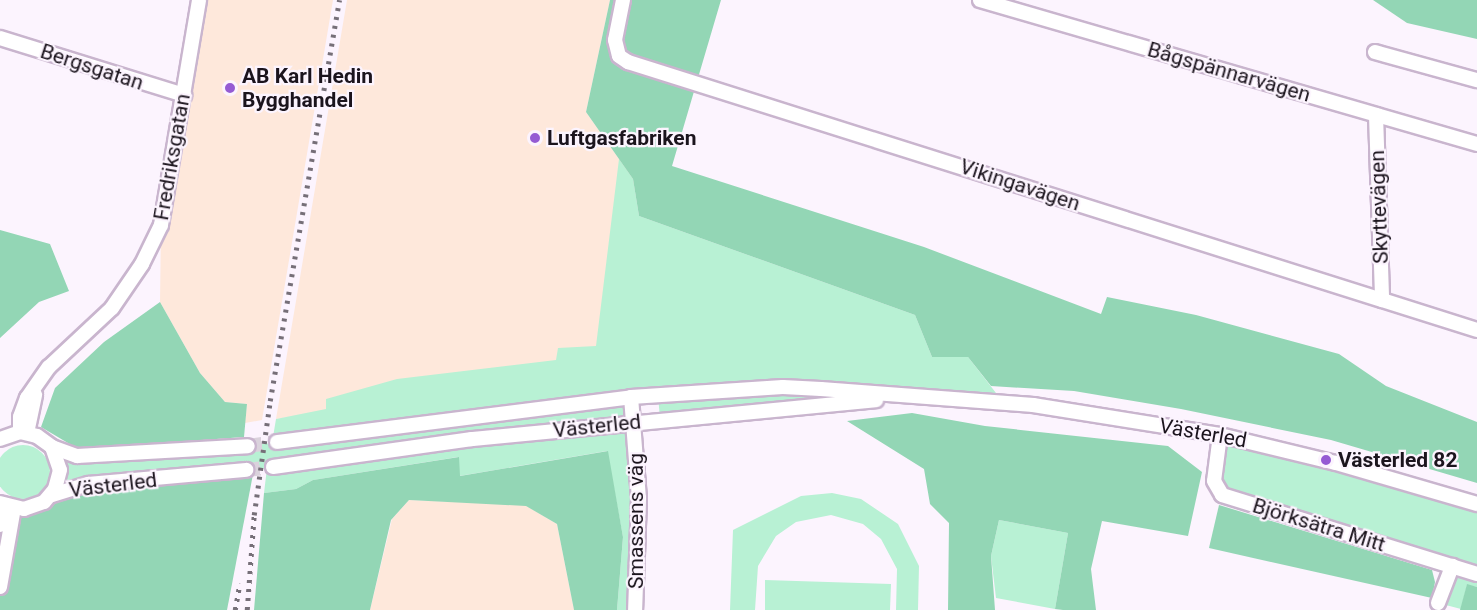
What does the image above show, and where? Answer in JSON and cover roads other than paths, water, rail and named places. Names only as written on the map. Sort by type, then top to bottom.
[{"type":"street","name":"Fredriksgatan","points":[[24,433],[20,417],[27,398],[40,379],[112,308],[142,264],[161,225],[199,0]]},
{"type":"street","name":"Vikingavägen","points":[[623,0],[615,40],[619,56],[628,62],[1477,330]]},
{"type":"street","name":"Bågspännarvägen","points":[[980,0],[1477,144]]},
{"type":"street","name":"Bergsgatan","points":[[0,38],[184,96]]},
{"type":"street","points":[[1376,52],[1477,80]]},
{"type":"street","name":"Skyttevägen","points":[[1376,115],[1382,300]]},
{"type":"street","name":"Västerled","points":[[277,442],[631,397],[783,387],[1033,405],[1220,435],[1336,463],[1477,504]]},
{"type":"street","name":"Smassens väg","points":[[631,397],[639,498],[635,610]]},
{"type":"street","name":"Västerled","points":[[273,467],[472,439],[634,422],[922,397]]},
{"type":"street","points":[[0,439],[24,433]]},
{"type":"street","name":"Västerled","points":[[24,433],[51,447],[77,456],[248,446]]},
{"type":"street","name":"Björksätra Mitt","points":[[1220,435],[1214,481],[1222,495],[1477,574]]},
{"type":"street","points":[[51,447],[60,470],[52,495]]},
{"type":"street","name":"Västerled","points":[[5,505],[35,507],[52,495],[88,484],[246,471]]},
{"type":"street","points":[[0,525],[5,505]]},
{"type":"street","points":[[0,587],[5,505]]},
{"type":"street","points":[[1438,603],[1452,566]]},
{"type":"tunnel","points":[[248,446],[277,442]]},
{"type":"tunnel","points":[[246,470],[273,467]]},
{"type":"railway","points":[[247,610],[254,515],[270,401],[339,0]]},
{"type":"railway","points":[[235,610],[240,583]]},
{"type":"place","name":"AB Karl Hedin Bygghandel","points":[[230,88]]},
{"type":"place","name":"Luftgasfabriken","points":[[535,138]]},
{"type":"place","name":"Västerled 82","points":[[1326,460]]}]
